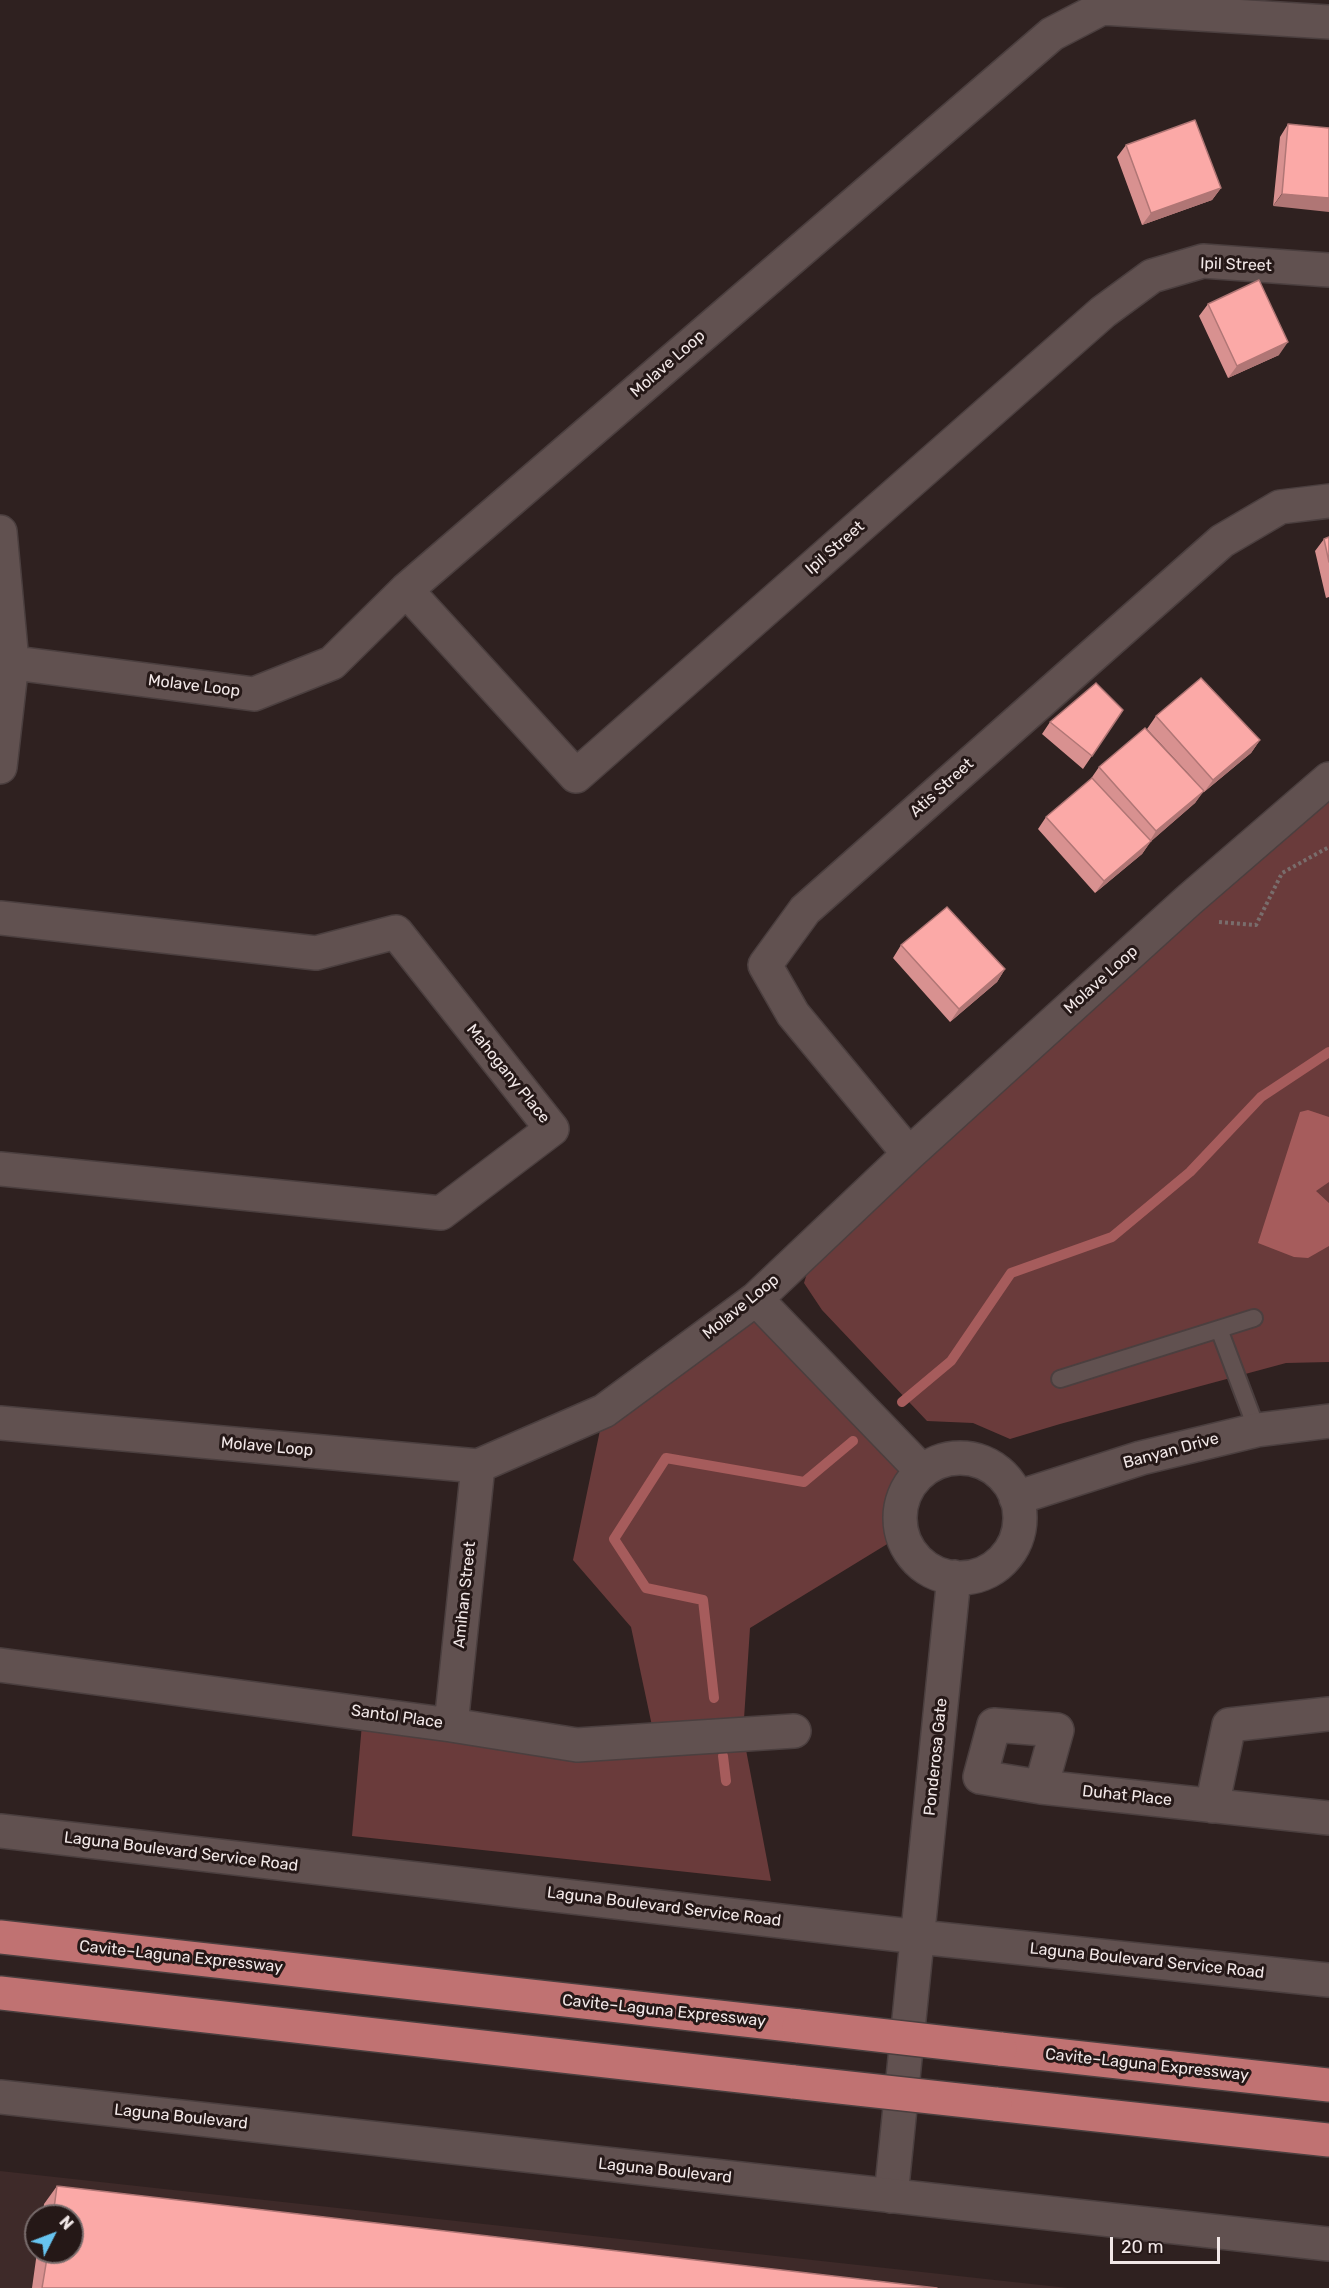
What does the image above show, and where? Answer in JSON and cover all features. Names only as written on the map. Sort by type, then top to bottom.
[{"type":"highway","name":"Cavite–Laguna Expressway","points":[[0,1937],[1329,2085]]},
{"type":"highway","points":[[0,1993],[1329,2140]]},
{"type":"street","name":"Molave Loop","points":[[6,661],[254,694],[332,663],[406,590],[1052,34],[1102,8],[1329,22]]},
{"type":"street","name":"Ipil Street","points":[[406,590],[576,776],[1103,312],[1152,276],[1203,261],[1329,270]]},
{"type":"street","name":"Atis Street","points":[[909,1154],[793,1014],[765,965],[805,910],[1222,541],[1280,507],[1329,501]]},
{"type":"street","points":[[0,532],[6,661],[0,767]]},
{"type":"street","name":"Molave Loop","points":[[0,1423],[478,1466],[604,1411],[756,1299],[909,1154],[1189,900],[1329,779]]},
{"type":"street","name":"Mahogany Place","points":[[0,918],[316,953],[396,932],[552,1129],[441,1213],[0,1169]]},
{"type":"street","points":[[756,1299],[922,1471]]},
{"type":"street","name":"Banyan Drive","points":[[1016,1498],[1141,1458],[1257,1430],[1329,1421]]},
{"type":"street","points":[[957,1458],[976,1460],[993,1468],[1007,1481],[1016,1498],[1020,1518],[1017,1538],[1007,1555],[993,1569],[974,1576],[954,1577],[937,1573],[922,1564],[910,1551],[902,1535],[900,1524],[903,1500],[914,1479],[922,1471],[939,1462],[957,1458]]},
{"type":"street","name":"Amihan Street","points":[[452,1725],[478,1466]]},
{"type":"street","name":"Ponderosa Gate","points":[[891,2196],[954,1577]]},
{"type":"street","name":"Santol Place","points":[[0,1665],[452,1725],[577,1745],[794,1731]]},
{"type":"street","points":[[1212,1806],[1229,1725],[1329,1714]]},
{"type":"street","name":"Duhat Place","points":[[1041,1787],[1329,1818]]},
{"type":"street","name":"Laguna Boulevard Service Road","points":[[0,1832],[1329,1980]]},
{"type":"street","name":"Laguna Boulevard","points":[[0,2097],[1329,2244]]},
{"type":"lane","points":[[1060,1379],[1254,1318]]},
{"type":"lane","points":[[1219,1329],[1257,1430]]},
{"type":"path","points":[[1189,900],[1205,921],[1256,925],[1282,873],[1329,846]]},
{"type":"shaded area","points":[[1329,792],[1329,1362],[1286,1363],[1010,1439],[973,1423],[927,1421],[822,1310],[804,1283],[813,1254]]},
{"type":"shaded area","points":[[1308,1110],[1329,1117],[1329,1182],[1316,1191],[1329,1203],[1329,1246],[1308,1258],[1294,1257],[1258,1243],[1300,1112]]},
{"type":"shaded area","points":[[756,1299],[914,1480],[903,1500],[900,1523],[902,1535],[750,1628],[743,1734],[771,1881],[352,1836],[363,1713],[655,1740],[631,1627],[573,1560],[604,1411]]},
{"type":"shaded area","points":[[0,2171],[1068,2288],[0,2288]]},
{"type":"building","points":[[1195,120],[1221,188],[1151,213],[1126,145]]},
{"type":"building","points":[[1288,124],[1329,128],[1329,198],[1282,194]]},
{"type":"building","points":[[1259,280],[1288,342],[1237,366],[1208,304]]},
{"type":"building","points":[[1329,537],[1329,562],[1324,539]]},
{"type":"building","points":[[1201,678],[1260,740],[1213,780],[1156,716]]},
{"type":"building","points":[[1096,683],[1123,710],[1092,756],[1050,722]]},
{"type":"building","points":[[1145,728],[1204,791],[1156,831],[1099,767]]},
{"type":"building","points":[[1092,778],[1151,841],[1104,881],[1046,817]]},
{"type":"building","points":[[947,907],[1005,969],[959,1009],[901,945]]},
{"type":"building","points":[[57,2186],[937,2288],[42,2288],[46,2264],[84,2264],[84,2204],[55,2204]]},
{"type":"waterway","points":[[902,1402],[951,1361],[1011,1273],[1112,1237],[1190,1172],[1261,1097],[1329,1052]]},
{"type":"waterway","points":[[714,1698],[703,1600],[646,1588],[614,1539],[666,1458],[804,1482],[853,1441]]},
{"type":"waterway","points":[[723,1756],[726,1781]]}]
